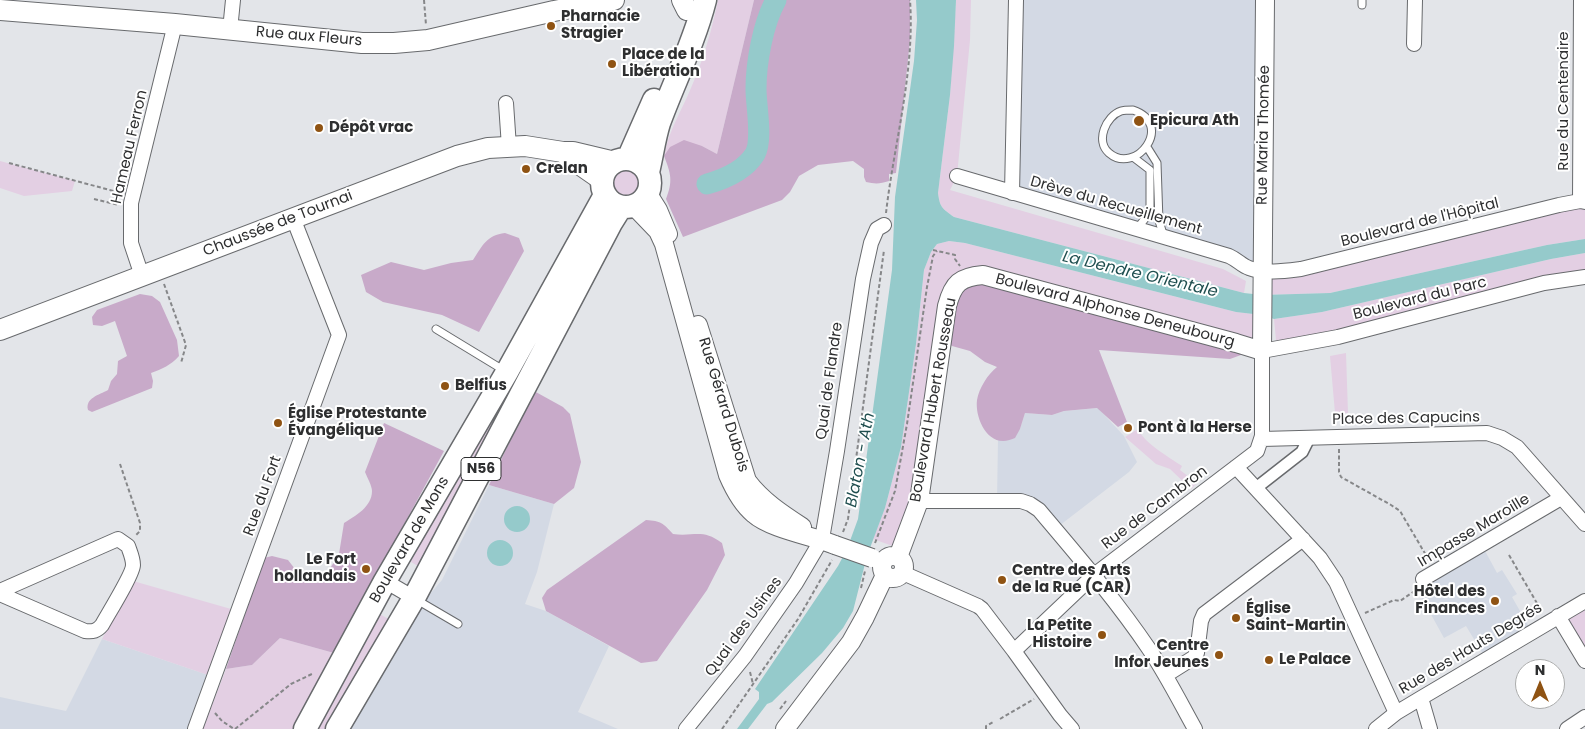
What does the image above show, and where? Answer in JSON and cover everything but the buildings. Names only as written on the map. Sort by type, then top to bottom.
[{"type":"main road","name":"Rue aux Fleurs","points":[[0,10],[175,24],[362,43],[394,43],[428,40],[553,5],[614,0]]},
{"type":"main road","name":"N56","points":[[625,184],[651,152],[659,124],[700,18],[693,2]]},
{"type":"main road","name":"N56","points":[[625,184],[693,2]]},
{"type":"main road","name":"Chaussée de Tournai","points":[[0,330],[457,156],[488,148],[525,146],[587,154],[625,184]]},
{"type":"main road","name":"Boulevard de Mons","points":[[305,729],[385,581],[508,372],[625,184]]},
{"type":"main road","name":"Boulevard de Mons","points":[[337,729],[414,598],[611,223],[625,184]]},
{"type":"street","points":[[230,30],[233,0]]},
{"type":"street","points":[[1012,192],[1016,0]]},
{"type":"street","name":"Rue Maria Thomée","points":[[1262,344],[1265,0]]},
{"type":"street","points":[[1414,44],[1415,0]]},
{"type":"street","name":"Rue du Centenaire","points":[[1581,0],[1583,202]]},
{"type":"street","name":"Hameau Ferron","points":[[150,273],[131,243],[132,199],[175,24]]},
{"type":"street","points":[[506,103],[509,147]]},
{"type":"street","name":"Drève du Recueillement","points":[[957,176],[1229,256],[1238,259],[1250,269],[1263,275]]},
{"type":"street","name":"Rue Gérard Dubois","points":[[625,184],[666,228],[678,267],[685,280],[747,481],[754,491],[773,508],[828,542],[883,563]]},
{"type":"street","name":"Boulevard de l'Hôpital","points":[[1263,275],[1301,269],[1559,205],[1583,202]]},
{"type":"street","name":"Rue du Fort","points":[[195,729],[339,335],[293,218]]},
{"type":"street","name":"Quai de Flandre","points":[[828,542],[837,451],[862,279],[871,243],[881,227]]},
{"type":"street","name":"Boulevard Alphonse Deneubourg","points":[[968,276],[984,275],[1236,343],[1262,344]]},
{"type":"street","name":"Boulevard Hubert Rousseau","points":[[785,729],[851,642],[866,618],[883,563],[919,501],[950,294],[957,284],[968,276]]},
{"type":"street","name":"Boulevard du Parc","points":[[1262,344],[1338,337],[1544,284],[1585,277]]},
{"type":"street","points":[[1262,344],[1262,439]]},
{"type":"street","name":"Place des Capucins","points":[[1262,439],[1487,433],[1502,438],[1516,447],[1585,524]]},
{"type":"street","points":[[1256,488],[1302,452],[1310,438]]},
{"type":"street","name":"Rue de Cambron","points":[[1014,651],[1094,575],[1254,455],[1262,439]]},
{"type":"street","points":[[1236,467],[1320,558],[1336,582],[1396,713]]},
{"type":"street","name":"Impasse Maroille","points":[[1423,579],[1561,498]]},
{"type":"street","points":[[919,501],[1021,501],[1039,510],[1094,575],[1134,627],[1166,675],[1195,729]]},
{"type":"street","points":[[118,540],[128,546],[133,564],[132,569],[102,625],[95,631],[85,631],[0,593],[118,540]]},
{"type":"street","points":[[1166,675],[1194,658],[1200,641],[1201,621],[1204,614],[1303,540]]},
{"type":"street","name":"Quai des Usines","points":[[686,729],[745,656],[796,582],[828,542]]},
{"type":"street","points":[[883,563],[978,606],[1072,729]]},
{"type":"street","points":[[385,581],[414,598]]},
{"type":"street","name":"Rue des Hauts Degrés","points":[[1376,729],[1396,713],[1585,601]]},
{"type":"street","points":[[1558,616],[1585,661]]},
{"type":"street","points":[[1421,698],[1430,729]]},
{"type":"street","points":[[1567,729],[1585,717]]},
{"type":"lane","points":[[1132,110],[1138,112],[1150,122],[1151,136],[1146,147],[1132,157],[1125,159],[1113,156],[1104,147],[1103,139],[1106,125],[1119,112],[1132,110]]},
{"type":"lane","points":[[1146,147],[1157,163],[1159,221],[1164,237]]},
{"type":"lane","points":[[1132,157],[1150,170],[1150,212],[1137,229]]},
{"type":"lane","points":[[436,329],[508,372]]},
{"type":"lane","points":[[414,598],[458,624]]},
{"type":"path","points":[[424,0],[428,40]]},
{"type":"path","points":[[881,227],[896,146],[910,40],[910,0]]},
{"type":"path","points":[[9,164],[132,199]]},
{"type":"path","points":[[94,199],[124,206],[132,199]]},
{"type":"path","points":[[861,588],[883,563],[933,256],[935,250],[955,255],[955,259]]},
{"type":"path","points":[[150,273],[186,345],[181,363]]},
{"type":"path","points":[[1339,436],[1339,472],[1341,477],[1391,504],[1400,511],[1435,572]]},
{"type":"path","points":[[120,464],[140,528],[135,536],[122,542]]},
{"type":"path","points":[[1508,555],[1538,605]]},
{"type":"path","name":"Impasse Maroille","points":[[1354,618],[1394,600],[1400,600],[1417,589],[1423,579]]},
{"type":"path","points":[[206,699],[222,721],[235,729],[291,684],[318,672],[335,674]]},
{"type":"path","points":[[722,729],[753,684]]},
{"type":"path","points":[[1000,719],[1045,693]]},
{"type":"path","points":[[780,709],[786,702]]},
{"type":"path","points":[[986,729],[986,726],[993,722]]},
{"type":"shaded area","points":[[718,0],[754,0],[717,154],[702,146],[664,156],[672,130],[703,56]]},
{"type":"shaded area","points":[[754,0],[910,0],[910,40],[896,173],[889,174],[889,181],[872,183],[866,182],[864,169],[853,161],[818,165],[799,176],[790,192],[782,200],[683,237],[666,199],[670,187],[670,178],[664,156],[670,147],[684,140],[702,146],[717,154]]},
{"type":"shaded area","points":[[956,0],[971,0],[970,40],[957,176],[950,190],[1223,269],[1246,281],[1244,293],[954,217],[944,209],[938,193],[950,95]]},
{"type":"shaded area","name":"Epicura Ath","points":[[1016,0],[1265,0],[1263,271],[1012,193]]},
{"type":"shaded area","points":[[0,161],[75,181],[72,191],[24,196],[0,188]]},
{"type":"shaded area","points":[[626,166],[638,171],[643,183],[638,195],[626,200],[614,195],[609,183],[614,171]]},
{"type":"shaded area","points":[[1585,202],[1585,239],[1547,245],[1330,293],[1262,295],[1263,271]]},
{"type":"shaded area","points":[[600,212],[423,569],[411,562],[425,532]]},
{"type":"shaded area","points":[[505,233],[519,238],[524,251],[479,332],[442,315],[383,302],[366,292],[361,275],[391,262],[424,270],[473,260],[489,239]]},
{"type":"shaded area","points":[[949,241],[965,243],[1236,312],[1262,315],[1262,349],[958,283],[901,549],[873,539],[885,508],[901,447],[916,344],[924,270],[931,252],[937,244]]},
{"type":"shaded area","points":[[1585,253],[1585,273],[1282,344],[1276,340],[1274,319],[1322,312],[1551,259]]},
{"type":"shaded area","points":[[968,276],[1243,350],[1241,355],[1230,359],[1099,350],[1127,422],[1118,427],[1097,408],[1064,411],[1052,415],[1025,413],[1015,438],[1005,441],[997,440],[991,437],[982,427],[977,400],[984,382],[997,367],[985,362],[970,351],[952,346],[942,337],[947,306]]},
{"type":"shaded area","points":[[140,294],[152,296],[160,302],[177,340],[179,356],[173,362],[151,373],[152,388],[92,412],[88,410],[89,403],[94,397],[108,390],[111,381],[117,374],[118,361],[127,356],[115,321],[102,326],[93,325],[92,317],[97,310]]},
{"type":"shaded area","points":[[1346,353],[1348,413],[1335,413],[1330,356]]},
{"type":"shaded area","points":[[534,391],[563,407],[570,414],[581,462],[574,488],[554,504],[489,485]]},
{"type":"shaded area","points":[[1098,408],[1124,436],[1137,462],[1129,472],[1055,529],[1039,510],[997,501],[998,439],[1003,441],[1020,429],[1025,413],[1052,415],[1064,411]]},
{"type":"shaded area","points":[[384,423],[444,451],[334,653],[280,638],[252,665],[226,669],[264,558],[272,556],[288,560],[303,577],[326,575],[339,554],[344,523],[362,510],[371,497],[372,489],[365,472]]},
{"type":"shaded area","points":[[1138,429],[1151,444],[1182,466],[1180,470],[1197,483],[1191,489],[1170,469],[1156,464],[1125,437]]},
{"type":"shaded area","points":[[489,485],[554,504],[537,572],[525,604],[546,611],[609,646],[578,712],[618,729],[349,729],[413,614],[442,580]]},
{"type":"shaded area","points":[[646,520],[661,523],[673,534],[703,534],[715,538],[722,543],[725,555],[707,590],[657,661],[641,663],[546,611],[542,598],[547,590]]},
{"type":"shaded area","points":[[1484,549],[1497,573],[1502,570],[1517,594],[1512,597],[1532,632],[1486,659],[1466,626],[1444,638],[1417,589],[1423,579]]},
{"type":"shaded area","points":[[133,581],[238,611],[214,677],[102,639]]},
{"type":"shaded area","points":[[1585,600],[1585,661],[1558,616]]},
{"type":"shaded area","points":[[374,611],[394,622],[331,729],[311,729]]},
{"type":"shaded area","points":[[280,638],[334,653],[293,729],[203,729],[226,669],[252,665]]},
{"type":"shaded area","points":[[102,639],[214,677],[195,729],[0,729],[0,697],[66,711]]},
{"type":"water","name":"La Dendre Orientale","points":[[916,0],[956,0],[950,95],[938,193],[942,207],[954,217],[1244,293],[1262,295],[1330,293],[1547,245],[1585,239],[1585,253],[1551,259],[1322,312],[1274,319],[1262,315],[1236,312],[965,243],[949,241],[937,244],[931,252],[924,270],[916,344],[901,447],[885,508],[867,556],[853,611],[843,628],[822,653],[772,702],[767,704],[748,729],[737,729],[759,699],[759,692],[755,689],[838,566],[847,549],[858,519],[892,270],[895,197],[914,61],[917,20]]},
{"type":"water","points":[[517,506],[526,510],[530,519],[526,528],[517,532],[508,528],[504,519],[508,510]]},
{"type":"water","points":[[500,540],[509,544],[513,553],[509,562],[500,566],[491,562],[487,553],[491,544]]},
{"type":"waterway","points":[[707,184],[727,177],[740,169],[755,154],[759,140],[756,89],[757,67],[767,20],[776,0]]},
{"type":"place","name":"Pharnacie Stragier","points":[[551,26]]},
{"type":"place","name":"Place de la Libération","points":[[612,64]]},
{"type":"place","name":"Epicura Ath","points":[[1139,121]]},
{"type":"place","name":"Dépôt vrac","points":[[319,128]]},
{"type":"place","name":"Crelan","points":[[526,169]]},
{"type":"place","name":"Belfius","points":[[445,386]]},
{"type":"place","name":"Église Protestante Évangélique","points":[[278,423]]},
{"type":"place","name":"Pont à la Herse","points":[[1128,428]]},
{"type":"place","name":"Le Fort hollandais","points":[[366,569]]},
{"type":"place","name":"Centre des Arts de la Rue (CAR)","points":[[1002,580]]},
{"type":"place","name":"Hôtel des Finances","points":[[1495,601]]},
{"type":"place","name":"Église Saint-Martin","points":[[1236,618]]},
{"type":"place","name":"La Petite Histoire","points":[[1102,635]]},
{"type":"place","name":"Centre Infor Jeunes","points":[[1219,655]]},
{"type":"place","name":"Le Palace","points":[[1269,660]]},
{"type":"water label","name":"Blaton - Ath","points":[[861,460]]}]
